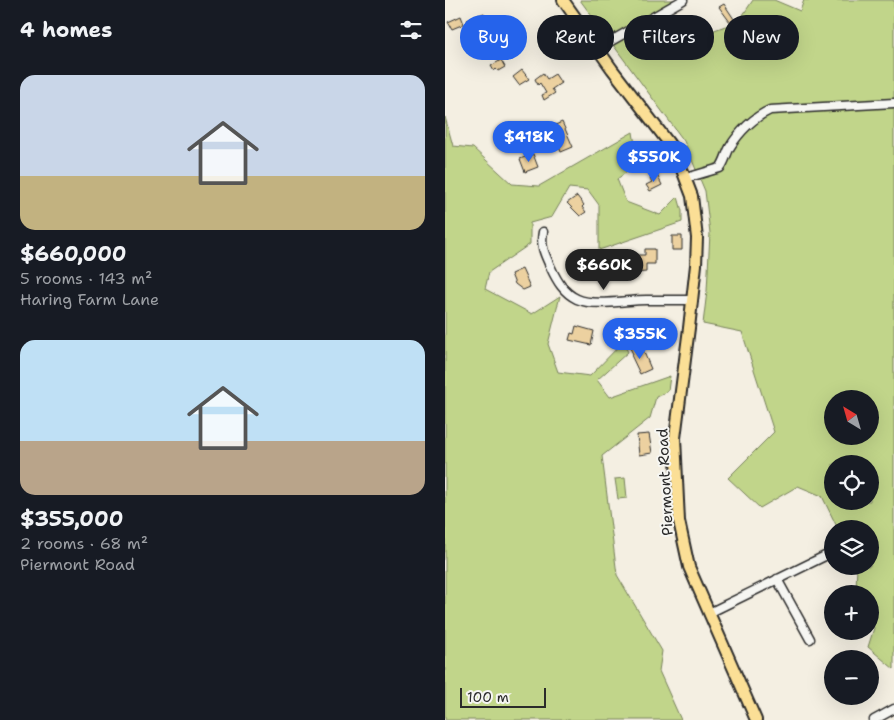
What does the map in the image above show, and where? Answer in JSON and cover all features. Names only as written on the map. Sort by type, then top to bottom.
[{"type":"main road","name":"Piermont Road","points":[[563,0],[573,15]]},
{"type":"main road","name":"Piermont Road","points":[[605,60],[676,154],[692,196],[696,225],[696,265],[676,425],[675,462],[679,521],[689,566],[756,720]]},
{"type":"street","points":[[614,39],[683,0]]},
{"type":"street","points":[[686,178],[720,168],[731,146],[741,132],[752,122],[771,110],[894,103]]},
{"type":"street","points":[[543,232],[542,248],[556,281],[563,289],[584,302],[692,300]]},
{"type":"street","points":[[709,613],[824,556]]},
{"type":"street","points":[[777,579],[810,639]]},
{"type":"street","points":[[874,720],[894,710]]},
{"type":"green space","points":[[580,0],[675,0],[651,15],[624,15],[624,60],[614,46],[614,15],[591,15]]},
{"type":"green space","points":[[753,0],[774,0],[800,11],[804,0],[894,0],[894,669],[879,656],[879,650],[872,650],[868,647],[870,640],[879,640],[879,585],[856,585],[857,575],[879,575],[879,520],[834,520],[829,510],[879,510],[879,455],[824,455],[824,500],[822,496],[798,486],[760,508],[728,478],[774,432],[742,332],[703,324],[710,233],[705,191],[684,141],[624,60],[714,60],[714,30],[724,27],[724,60],[799,60],[799,15],[743,15]]},
{"type":"green space","points":[[445,117],[453,146],[473,148],[512,184],[539,186],[633,132],[638,164],[617,179],[626,202],[660,215],[678,197],[682,211],[682,222],[599,250],[599,205],[588,190],[569,188],[552,217],[530,223],[530,244],[489,272],[485,289],[532,314],[560,296],[548,344],[558,372],[590,376],[623,342],[628,352],[597,380],[610,397],[670,376],[668,391],[656,397],[650,418],[602,456],[617,575],[662,651],[659,671],[681,720],[445,720]]},
{"type":"green space","points":[[625,478],[627,498],[618,499],[615,479]]},
{"type":"building","points":[[724,4],[731,15],[725,15],[719,7]]},
{"type":"building","points":[[460,16],[460,26],[452,29],[448,22]]},
{"type":"building","points":[[501,60],[505,67],[494,71],[491,66]]},
{"type":"building","points":[[522,70],[529,79],[519,85],[513,77]]},
{"type":"building","points":[[543,73],[547,79],[555,74],[561,83],[552,89],[555,93],[544,100],[542,95],[546,93],[535,79]]},
{"type":"building","points":[[562,122],[573,147],[561,152],[551,127]]},
{"type":"building","points":[[533,154],[538,167],[525,172],[520,159]]},
{"type":"building","points":[[657,175],[662,185],[650,191],[646,185],[652,182],[650,179]]},
{"type":"building","points":[[577,196],[584,205],[582,207],[586,212],[580,216],[567,203]]},
{"type":"building","points":[[672,236],[682,236],[682,250],[672,250]]},
{"type":"building","points":[[645,249],[655,249],[655,264],[646,264],[646,272],[634,273],[634,255],[645,255]]},
{"type":"building","points":[[522,269],[530,287],[523,290],[515,284],[511,274]]},
{"type":"building","points":[[576,326],[594,331],[591,345],[569,340],[571,333],[574,334]]},
{"type":"building","points":[[638,345],[641,351],[643,350],[651,369],[640,374],[631,355],[633,354],[630,348]]},
{"type":"building","points":[[649,434],[652,453],[639,455],[637,435]]}]
